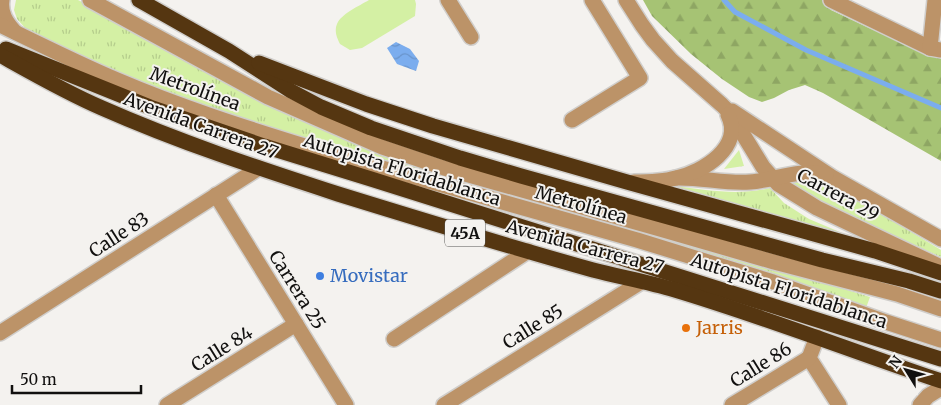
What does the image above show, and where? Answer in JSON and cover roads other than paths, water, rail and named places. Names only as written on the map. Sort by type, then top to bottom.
[{"type":"highway","name":"Autopista Floridablanca","points":[[139,0],[229,52],[291,91],[321,107],[371,128],[433,150],[521,176],[941,291]]},
{"type":"highway","name":"Autopista Floridablanca","points":[[0,47],[150,107],[264,146],[941,359]]},
{"type":"highway","points":[[229,52],[395,114],[627,182],[875,251],[941,272]]},
{"type":"highway","name":"Avenida Carrera 27","points":[[0,55],[63,90],[101,108],[173,137],[259,168],[425,221],[683,293],[782,324],[941,381]]},
{"type":"street","name":"Metrolínea","points":[[2,0],[2,14],[15,32]]},
{"type":"street","name":"Metrolínea","points":[[90,0],[268,97],[382,147],[444,168],[774,262],[896,294],[941,309]]},
{"type":"street","points":[[448,0],[471,37]]},
{"type":"street","points":[[572,120],[640,78],[592,0]]},
{"type":"street","name":"Carrera 29","points":[[626,0],[642,25],[672,60],[722,105],[735,120],[772,179],[817,208],[941,268]]},
{"type":"street","points":[[832,0],[935,49],[935,0]]},
{"type":"street","name":"Metrolínea","points":[[0,25],[67,59],[136,88],[264,134],[637,240],[773,282],[941,340]]},
{"type":"street","points":[[722,105],[832,177],[941,239]]},
{"type":"street","name":"Carrera 29","points":[[627,182],[649,182],[676,178],[696,171],[716,158],[730,141],[732,131],[732,123],[722,105]]},
{"type":"street","name":"Calle 83","points":[[0,333],[259,168]]},
{"type":"street","points":[[676,178],[688,177],[716,181],[751,182],[802,173],[815,173],[832,177]]},
{"type":"street","name":"Carrera 25","points":[[216,195],[346,405]]},
{"type":"street","points":[[394,339],[528,251]]},
{"type":"street","name":"Calle 85","points":[[444,405],[641,282]]},
{"type":"street","name":"Calle 84","points":[[167,405],[296,324]]},
{"type":"street","points":[[816,337],[809,358],[839,405]]},
{"type":"street","name":"Calle 86","points":[[732,405],[809,358]]},
{"type":"street","points":[[920,405],[928,396],[941,388]]},
{"type":"water","points":[[396,42],[410,49],[419,61],[416,71],[397,64],[387,48]]},
{"type":"waterway","points":[[724,0],[735,12],[806,50],[941,108]]},
{"type":"place","name":"Movistar","points":[[320,276]]},
{"type":"place","name":"Jarris","points":[[686,328]]}]
